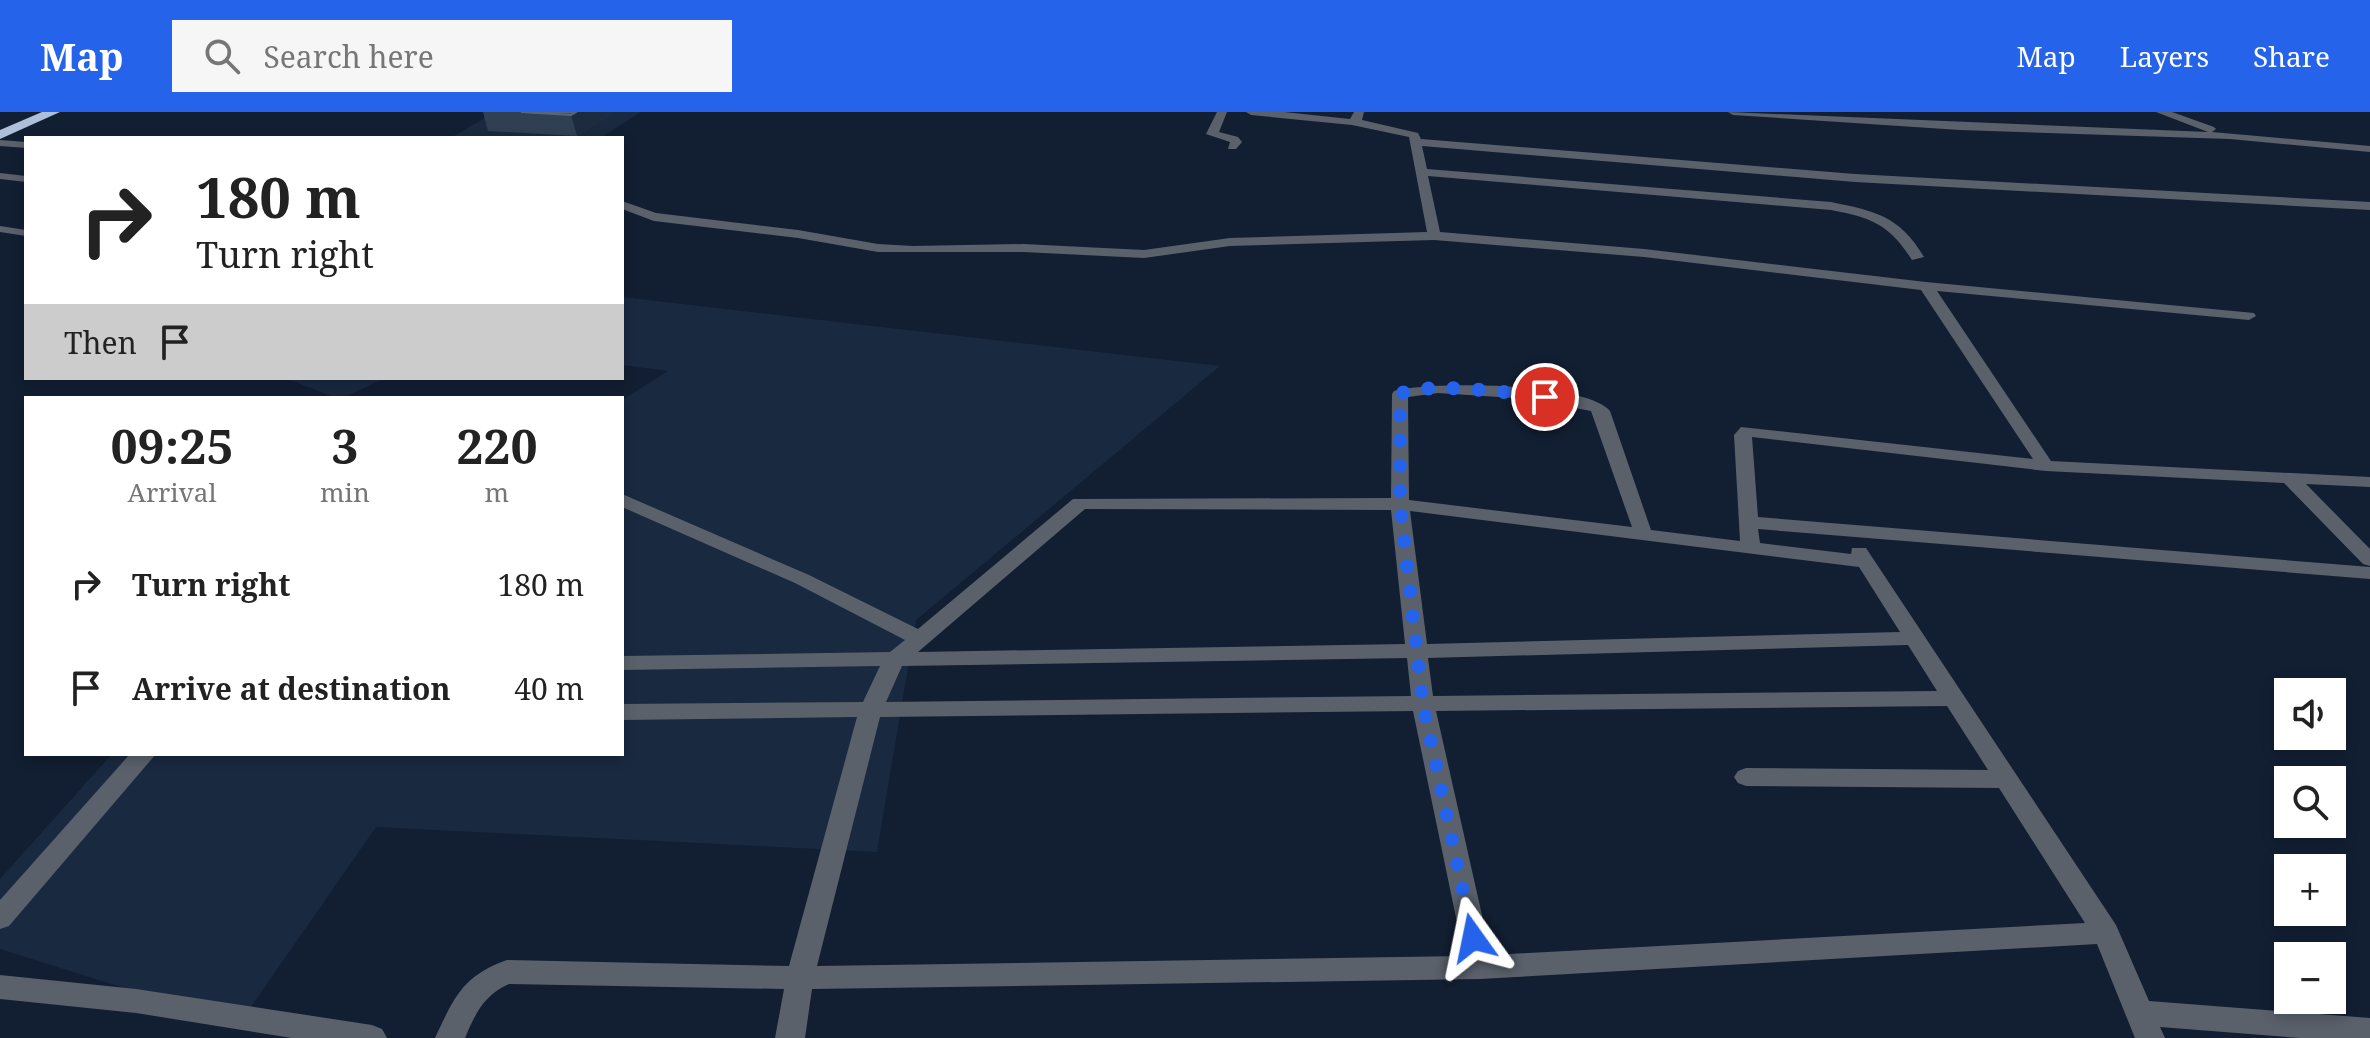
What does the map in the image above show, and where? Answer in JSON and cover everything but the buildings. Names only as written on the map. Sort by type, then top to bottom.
[{"type":"highway","points":[[0,124],[29,112]]},
{"type":"highway","points":[[0,135],[53,112]]},
{"type":"street","points":[[1222,112],[1212,134],[1234,139],[1236,142],[1232,147]]},
{"type":"street","points":[[1251,112],[1357,117],[1411,133],[1416,142],[1434,236]]},
{"type":"street","points":[[1733,112],[1960,127],[2230,136],[2370,149]]},
{"type":"street","points":[[2161,112],[2230,136]]},
{"type":"street","points":[[1416,142],[1861,195],[2370,206]]},
{"type":"street","points":[[0,143],[24,145]]},
{"type":"street","points":[[1422,172],[1831,206],[1861,195]]},
{"type":"street","points":[[1861,195],[1908,238],[1917,257]]},
{"type":"street","points":[[624,206],[654,217],[913,250],[1023,248],[1144,254],[1230,242],[1434,236],[1644,253],[1926,286],[2249,316]]},
{"type":"street","points":[[1926,286],[2046,466]]},
{"type":"street","points":[[1480,967],[1423,705],[1400,504],[1400,394],[1414,389],[1522,394],[1590,404],[1602,411],[1643,533]]},
{"type":"street","points":[[1750,546],[1743,435],[1747,431],[2046,466],[2370,482]]},
{"type":"street","points":[[2291,480],[2370,560]]},
{"type":"street","points":[[624,501],[802,579],[919,638]]},
{"type":"street","points":[[790,1038],[800,978],[870,711],[893,661],[1082,502],[1400,504],[1864,562]]},
{"type":"street","points":[[1748,522],[1851,533],[2370,573]]},
{"type":"street","points":[[1851,533],[1864,562],[2106,933],[2144,1025],[2370,1031]]},
{"type":"street","points":[[624,663],[1419,651],[1915,638]]},
{"type":"street","points":[[624,712],[1955,698]]},
{"type":"street","points":[[0,918],[142,756]]},
{"type":"street","points":[[1746,777],[2007,779]]},
{"type":"street","points":[[450,1038],[476,988],[488,979],[507,972],[800,978],[1480,967],[2106,933]]},
{"type":"street","points":[[0,987],[136,1001],[372,1038]]},
{"type":"lane","points":[[0,176],[24,179]]},
{"type":"lane","points":[[0,229],[24,233]]},
{"type":"shaded area","points":[[495,112],[641,112],[603,136],[454,136]]},
{"type":"shaded area","points":[[624,297],[1220,366],[916,620],[877,852],[376,827],[239,1024],[0,949],[0,879],[110,756],[624,756],[624,399],[668,371],[624,365]]},
{"type":"shaded area","points":[[290,380],[381,380],[347,396],[331,396]]},
{"type":"route","points":[[1473,938],[1423,705],[1400,504],[1400,394],[1414,389],[1489,391],[1545,397]]}]
